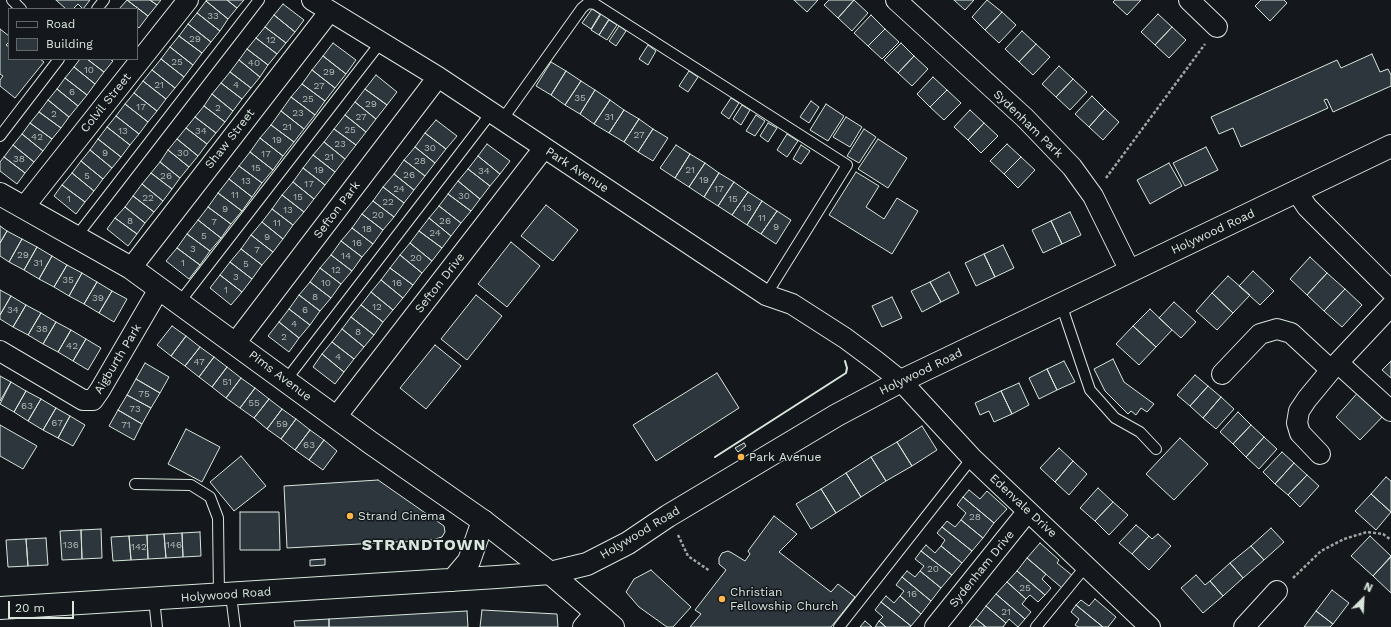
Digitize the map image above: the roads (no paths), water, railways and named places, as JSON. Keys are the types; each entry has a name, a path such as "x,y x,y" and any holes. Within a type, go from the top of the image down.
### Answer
{"main road":[{"name":"Holywood Road","path":"0,608 225,595 550,573 587,564 628,543 668,516 837,415 901,381 1391,146"},
{"name":"Pims Avenue","path":"0,194 131,268 236,342 336,417 483,521 550,573 589,619 613,627"},
{"path":"453,580 469,561 483,521"}],"street":[{"name":"Colvil Street","path":"24,207 188,0"},
{"name":"Park Avenue","path":"312,0 438,77 766,295 792,304 845,338 901,381"},
{"name":"Sydenham Park","path":"896,0 1025,118 1072,167 1093,196 1130,271"},
{"path":"1189,0 1218,27"},
{"name":"Shaw Street","path":"131,268 330,11"},
{"name":"Sefton Park","path":"236,342 438,77"},
{"name":"Sefton Drive","path":"336,417 544,148"},
{"path":"1297,192 1307,207 1391,291"},
{"name":"Aigburth Park","path":"0,351 83,400 92,400 100,390 159,289"},
{"path":"1320,454 1300,432 1297,423 1299,411 1307,399 1335,366 1391,306"},
{"path":"1222,374 1260,334 1277,329 1291,334 1335,366 1391,411"},
{"name":"Edenvale Drive","path":"901,381 972,458 1086,566 1140,624"},
{"name":"Sydenham Drive","path":"935,627 1028,511"},
{"path":"1244,627 1277,591"}],"lane":[{"path":"12,0 21,8"},
{"path":"98,8 104,0"},
{"path":"76,237 260,0"},
{"path":"286,380 582,8 588,4 595,4 847,165 766,295"},
{"path":"179,302 381,42"},
{"path":"0,136 58,60"},
{"path":"1061,304 1090,390 1116,418 1140,432 1156,449"},
{"path":"839,627 972,458"},
{"path":"135,484 191,485 210,497 218,518 225,595 235,627"},
{"path":"1036,627 1086,566"},
{"path":"154,599 157,627"}],"place":[{"name":"Park Avenue","path":"741,457"},
{"name":"Strand Cinema","path":"350,516"},
{"name":"Christian Fellowship Church","path":"722,599"}],"district":[{"name":"STRANDTOWN","path":"424,545"}]}
